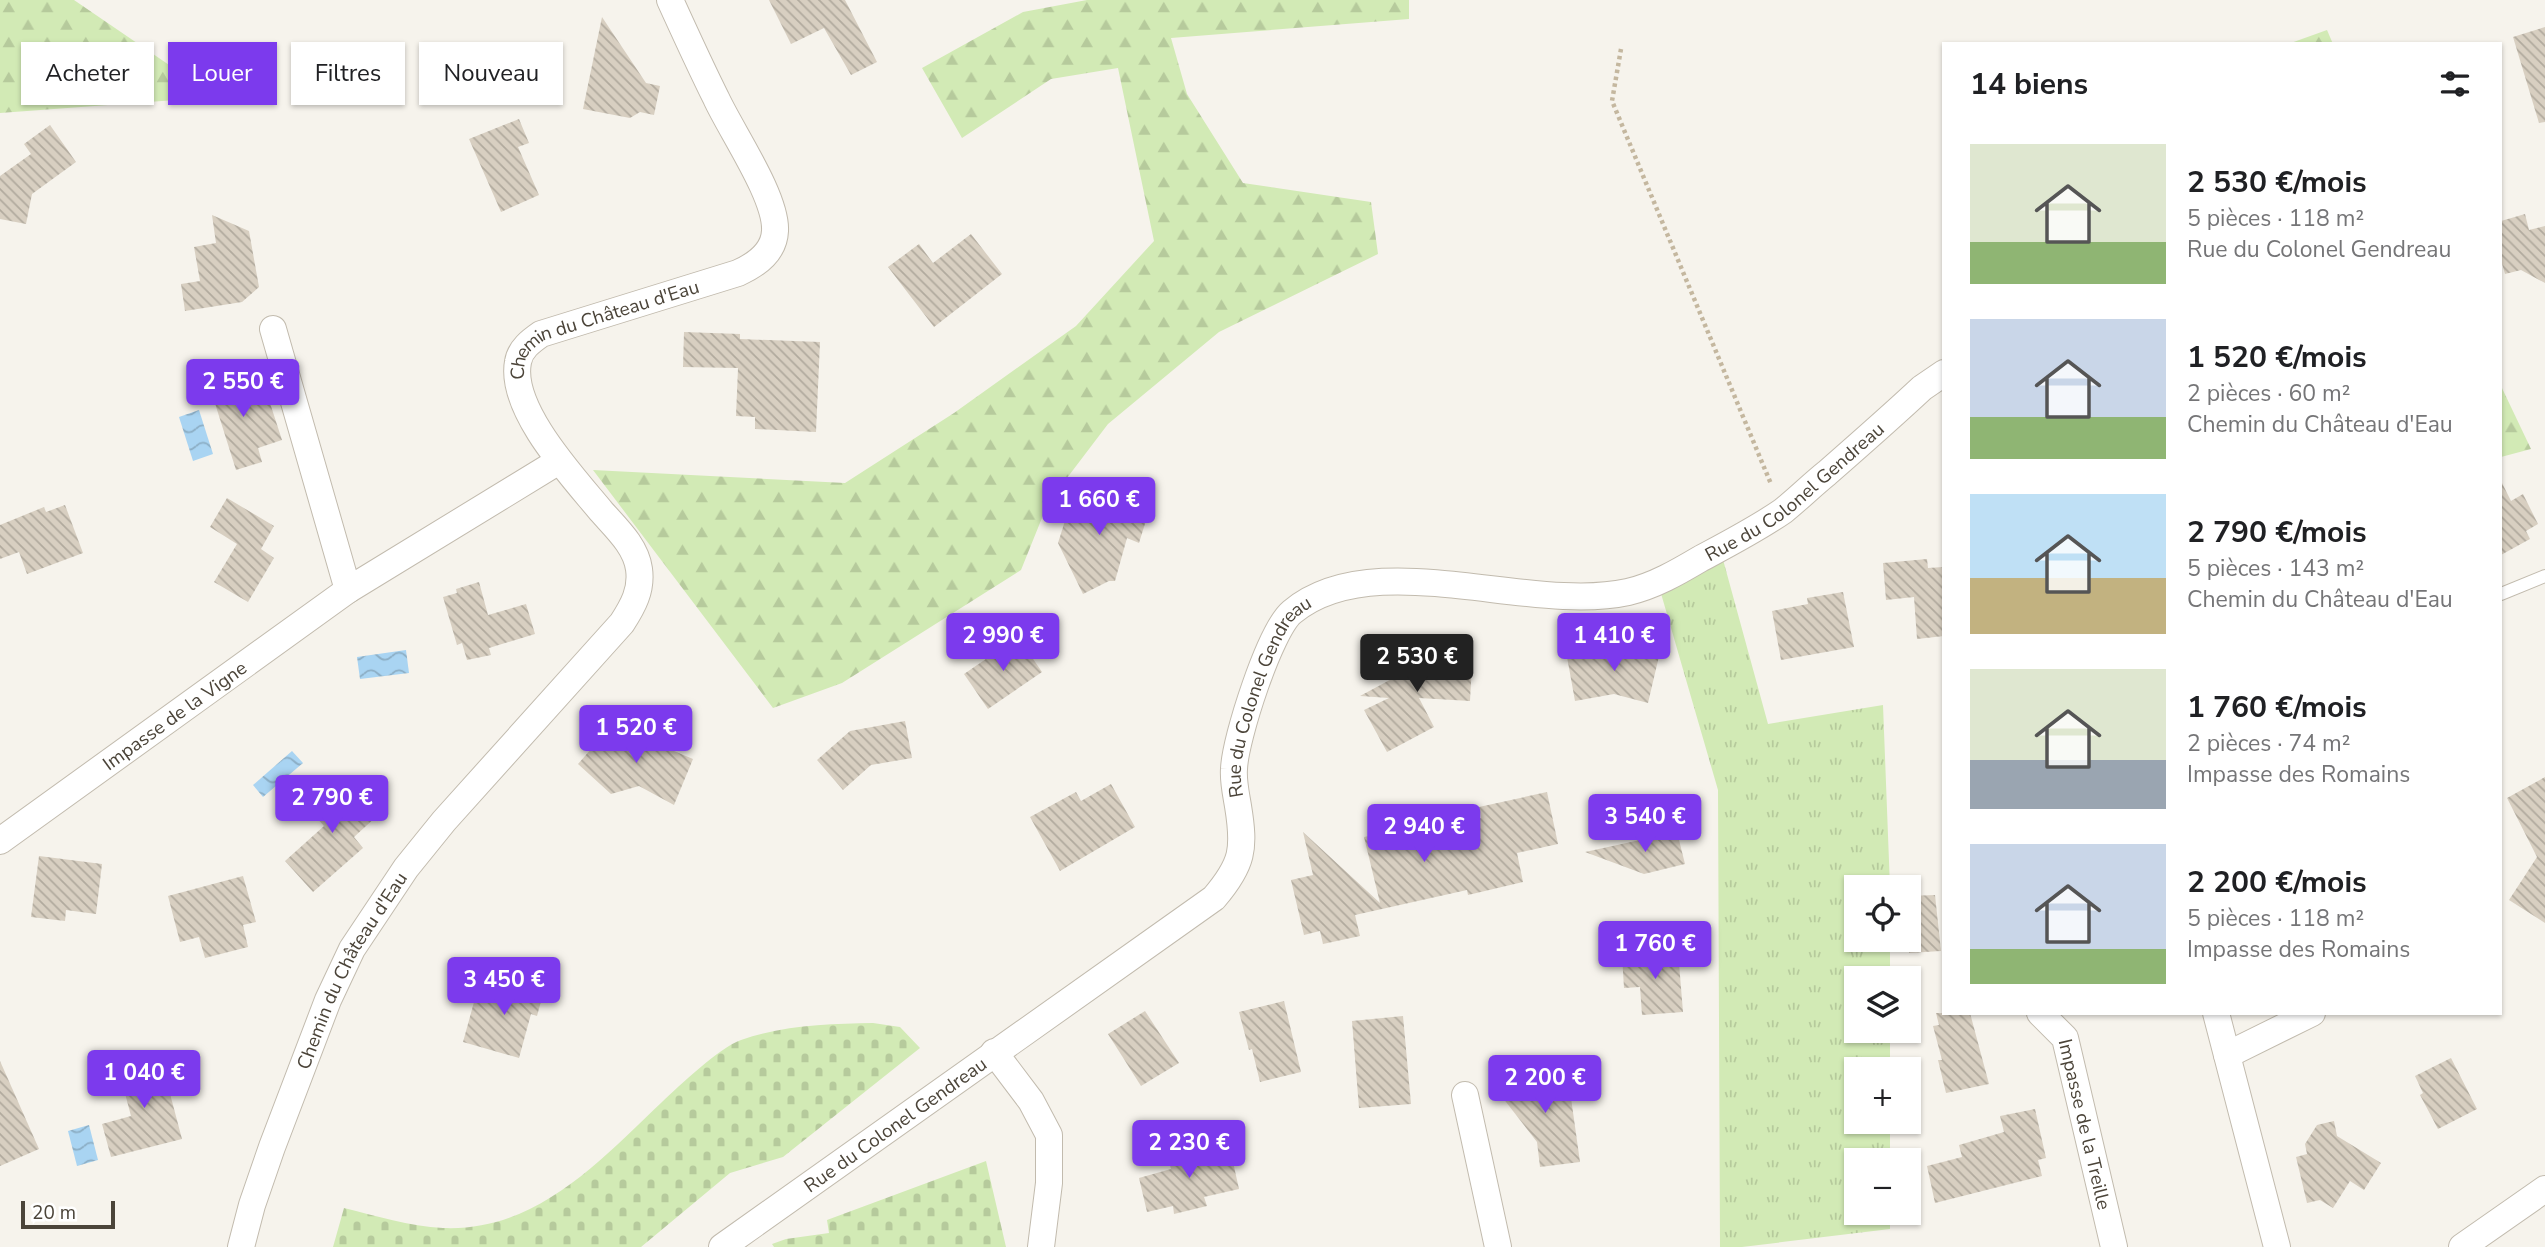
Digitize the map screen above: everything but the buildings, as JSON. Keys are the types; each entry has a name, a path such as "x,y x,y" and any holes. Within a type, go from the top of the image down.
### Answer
{"street":[{"name":"Chemin du Château d'Eau","path":"241,1247 272,1147 328,1000 352,949 399,878 444,821 622,623 634,605 639,586 639,566 629,544 559,461 526,408 517,383 518,360 528,343 541,334 738,273 755,265 769,251 776,232 768,197 716,100 670,0"},
{"path":"273,329 348,590"},
{"name":"Rue du Colonel Gendreau","path":"722,1247 1214,898 1239,863 1242,843 1234,769 1256,684 1272,640 1289,613 1313,597 1357,585 1409,580 1564,598 1601,597 1663,580 1783,510 1922,388 1942,374"},
{"name":"Impasse de la Vigne","path":"0,841 348,590 559,461"},
{"name":"Impasse de la Treille","path":"2042,1015 2065,1038 2114,1247"},
{"path":"2217,1015 2277,1247"},
{"path":"2227,1055 2308,1015"},
{"path":"994,1052 1031,1101 1049,1135 1049,1183 1041,1247"},
{"path":"1465,1095 1498,1247"},
{"path":"2462,1247 2545,1189"}],"lane":[{"path":"2502,594 2545,576"}],"path":[{"path":"1621,49 1612,101 1783,510"}],"green space":[{"path":"0,0 74,0 135,42 21,42 21,105 108,105 0,113"},
{"path":"1087,0 1409,0 1409,19 1171,38 1187,94 1243,183 1371,202 1378,254 1219,332 1108,424 1048,503 1021,570 842,683 773,708 593,470 845,483 954,413 1076,326 1154,241 1118,68 1051,79 962,138 922,68 1023,12"},
{"path":"2327,30 2332,42 2294,42"},
{"path":"154,55 168,64 168,101 154,102"},
{"path":"2502,388 2531,449 2502,457"},
{"path":"1719,545 1768,724 1883,705 1890,875 1844,875 1844,952 1890,952 1890,966 1844,966 1844,1043 1890,1043 1890,1057 1844,1057 1844,1134 1890,1134 1890,1148 1844,1148 1844,1225 1890,1225 1890,1229 1742,1247 1720,1247 1718,790 1660,590"},
{"path":"873,1023 900,1027 920,1048 783,1157 730,1173 641,1247 333,1247 344,1208 405,1223 443,1228 477,1226 508,1218 564,1189 590,1169 689,1077 732,1044 790,1028"},
{"path":"986,1161 1006,1247 774,1247 772,1244 786,1239 829,1233 827,1220"}],"water":[{"path":"199,410 213,454 193,461 179,417"},
{"path":"406,650 409,673 360,679 357,657"},
{"path":"292,751 303,763 263,797 253,785"},
{"path":"89,1125 98,1160 77,1166 68,1131"}]}
